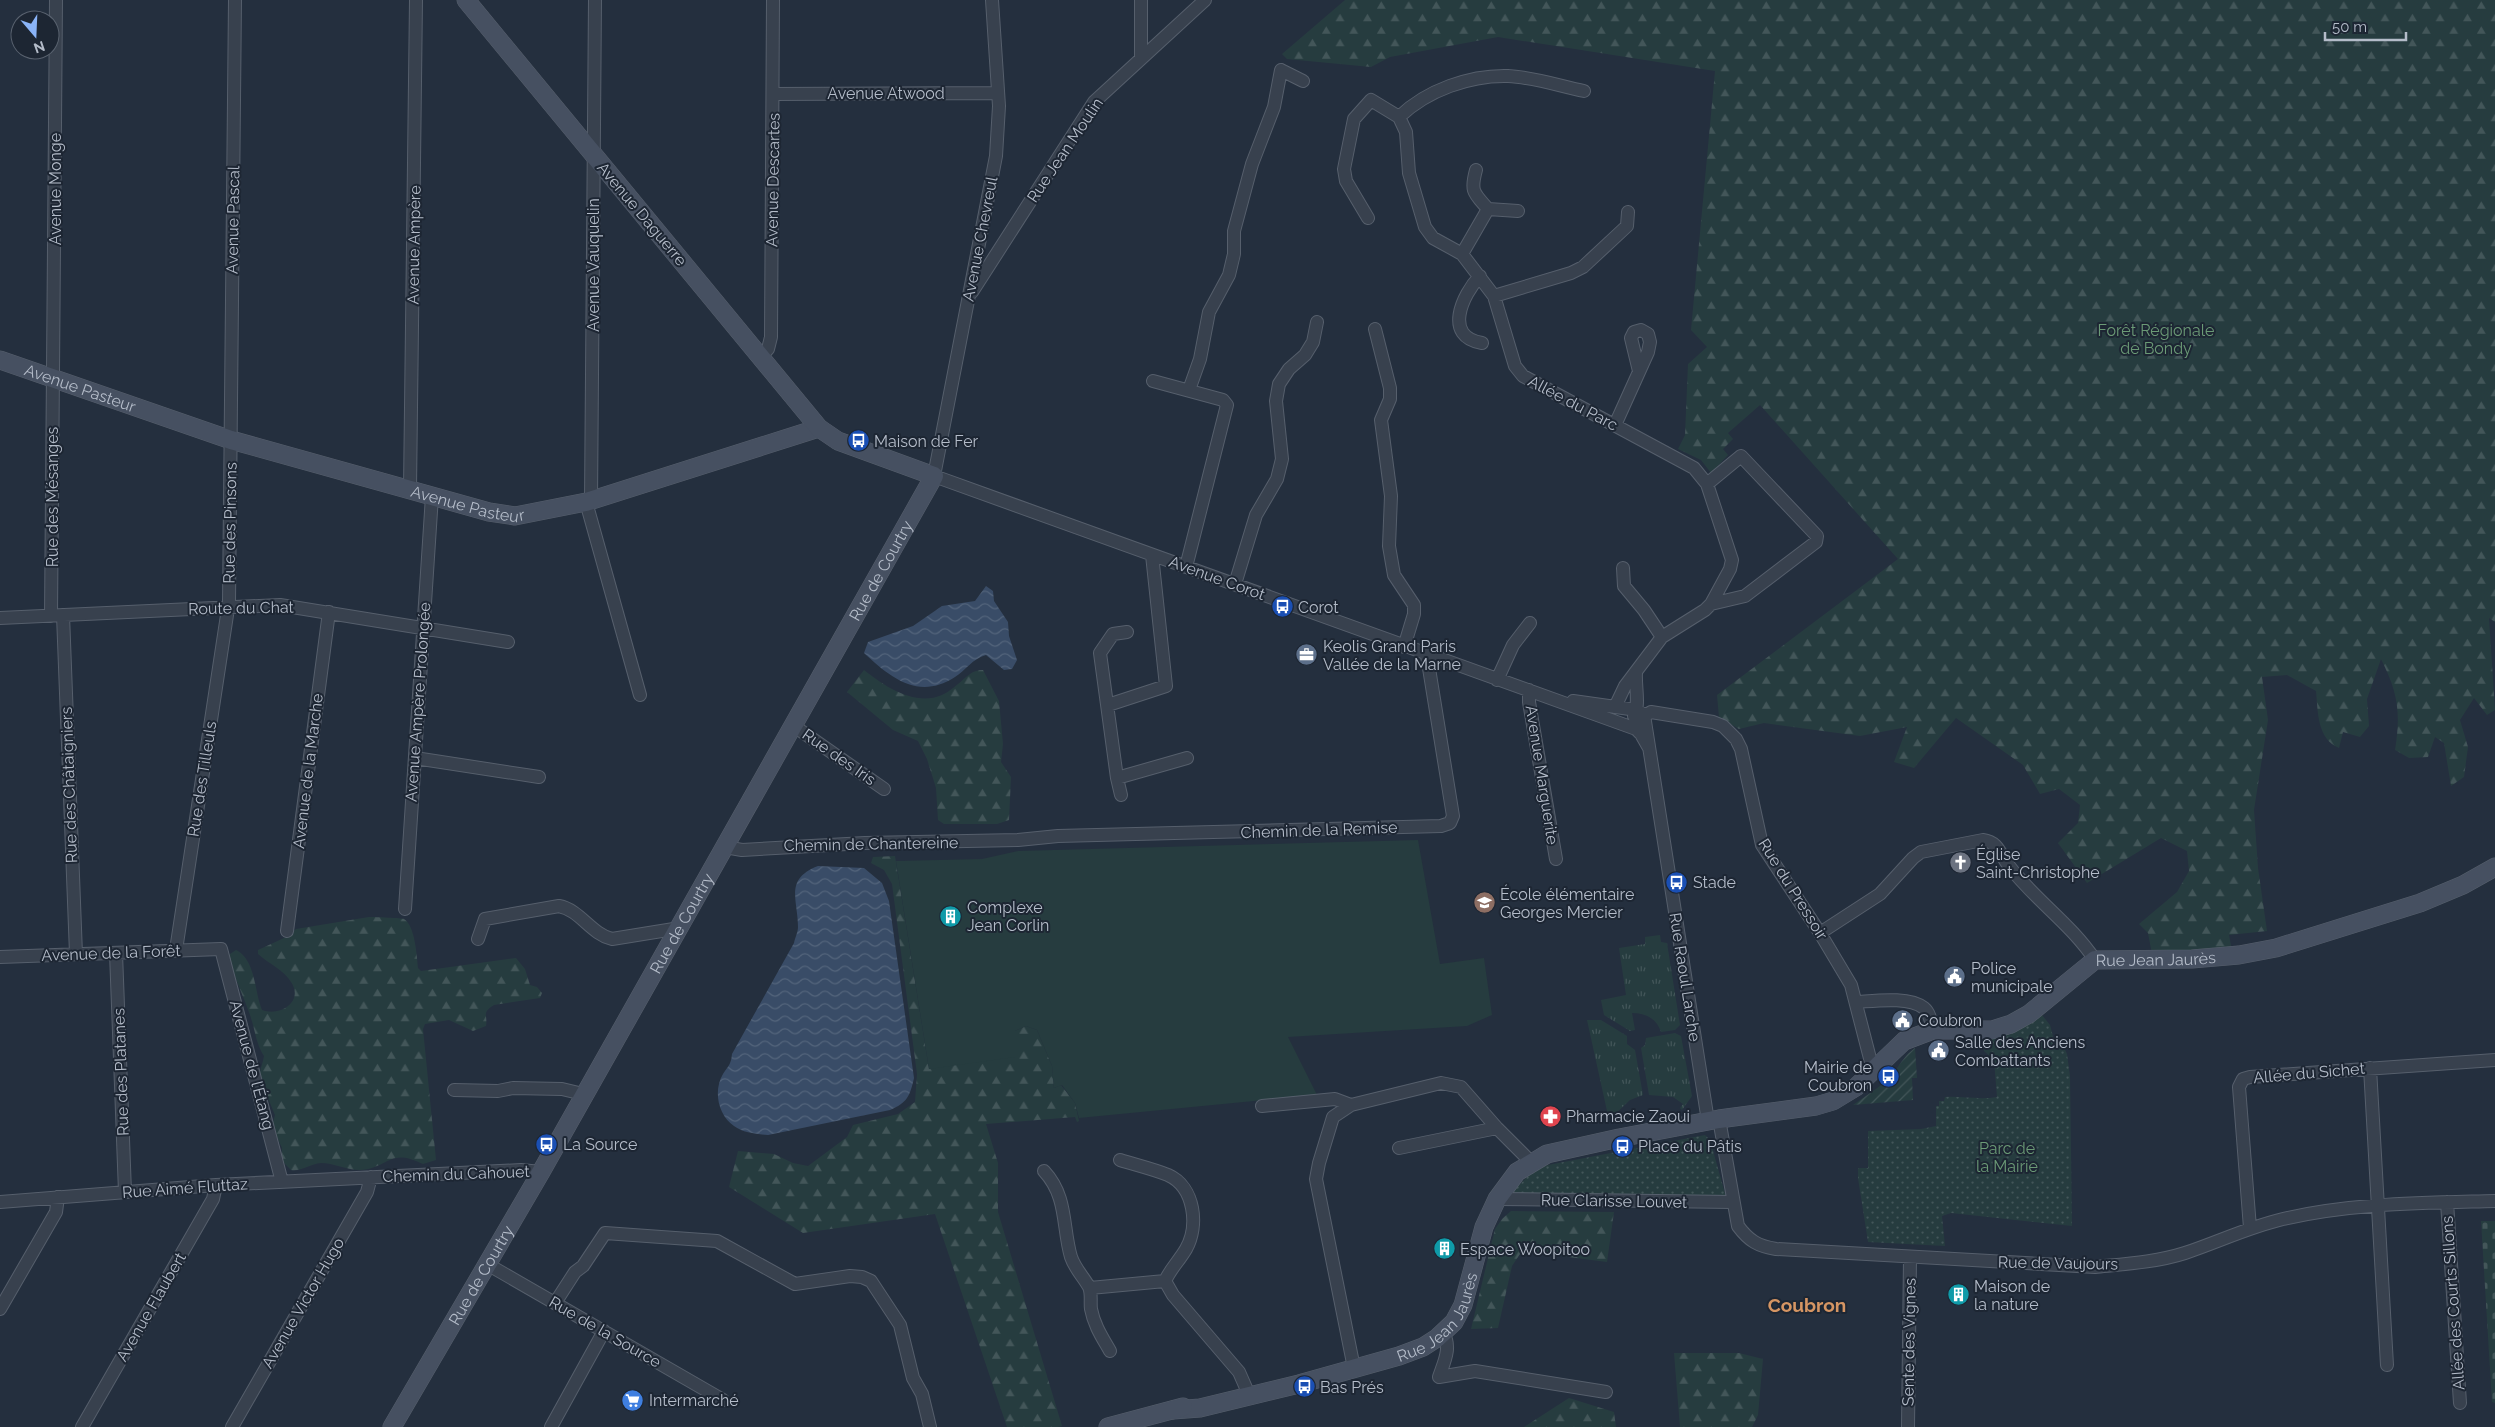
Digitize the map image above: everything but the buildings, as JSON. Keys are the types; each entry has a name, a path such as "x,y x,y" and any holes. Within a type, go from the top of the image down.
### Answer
{"street":[{"name":"Avenue Monge","path":"53,379 56,0"},
{"name":"Avenue Pascal","path":"231,440 235,0"},
{"name":"Avenue Ampère","path":"410,489 416,0"},
{"name":"Avenue Daguerre","path":"466,0 819,428"},
{"name":"Avenue Vauquelin","path":"595,0 589,501 640,695"},
{"name":"Avenue Descartes","path":"761,356 768,349 771,338 772,0"},
{"name":"Avenue Chevreul","path":"934,476 996,156 999,131 992,0"},
{"path":"1141,0 1141,58"},
{"name":"Rue Jean Moulin","path":"968,298 1094,102 1205,0"},
{"path":"1189,390 1200,359 1209,312 1229,275 1234,254 1234,231 1252,164 1274,107 1281,70 1303,81"},
{"path":"1368,218 1346,181 1344,169 1354,119 1371,100 1399,117 1413,104 1429,94 1473,80 1509,76 1584,90"},
{"name":"Avenue Atwood","path":"773,94 998,93"},
{"name":"Allée du Parc","path":"1399,117 1406,132 1409,173 1425,227 1433,238 1462,254 1494,296 1515,366 1523,376 1694,468 1707,484 1732,560 1730,569 1705,610 1662,637 1625,686 1615,707"},
{"path":"1476,170 1472,186 1474,193 1488,209 1518,211"},
{"path":"1462,254 1488,209"},
{"path":"1494,296 1571,273 1582,267 1627,226 1628,212"},
{"path":"977,256 984,263 992,262"},
{"path":"1480,276 1468,288 1458,323 1462,335 1468,341 1482,343"},
{"path":"1235,584 1256,515 1277,479 1282,459 1276,401 1279,384 1289,369 1305,355 1313,342 1317,322"},
{"path":"1375,329 1390,388 1390,399 1381,420 1392,496 1389,546 1394,575 1414,605 1414,614 1404,647"},
{"name":"Avenue Pasteur","path":"0,360 231,440 502,515 515,516 589,501 819,428"},
{"path":"1615,425 1638,370"},
{"name":"Rue des Mésanges","path":"53,379 57,616"},
{"path":"1153,380 1223,400 1227,406 1186,566"},
{"path":"819,428 838,441 934,476"},
{"name":"Rue des Pinsons","path":"229,607 231,440"},
{"path":"1707,484 1741,456 1817,536 1816,542 1745,596 1710,604"},
{"name":"Avenue Corot","path":"934,476 1186,566 1427,656 1529,690 1636,729"},
{"name":"Rue de Courtry","path":"392,1427 541,1172 583,1094 680,928 934,476"},
{"name":"Avenue Ampère Prolongée","path":"405,909 432,496"},
{"path":"1108,705 1166,686 1152,555"},
{"path":"1623,568 1624,586 1644,610 1662,637"},
{"name":"Route du Chat","path":"0,618 280,605 508,642"},
{"name":"Rue des Tilleuls","path":"176,950 229,607"},
{"name":"Avenue de la Marche","path":"288,931 329,612"},
{"name":"Rue des Châtaigniers","path":"57,616 76,954"},
{"path":"1497,680 1513,645 1530,624"},
{"path":"1121,795 1116,778 1100,653 1112,634 1127,632"},
{"name":"Chemin de la Remise","path":"1018,840 1058,836 1441,826 1450,823 1453,816 1427,656"},
{"path":"1636,673 1635,687 1641,712 1636,729 1642,734 1649,748"},
{"name":"Avenue Corot","path":"1529,690 1577,702 1641,712"},
{"name":"Avenue Marguerite","path":"1529,690 1529,702 1556,859"},
{"path":"1596,715 1607,713 1633,719 1641,712"},
{"name":"Rue Raoul Larche","path":"1641,712 1649,748 1713,1120 1732,1202"},
{"name":"Rue du Pressoir","path":"1641,712 1713,722 1723,726 1736,739 1741,749 1762,845 1820,933 1851,985 1873,1070"},
{"name":"Rue des Iris","path":"794,726 884,789"},
{"path":"415,758 538,777"},
{"path":"1116,778 1187,758"},
{"name":"Chemin de Chantereine","path":"725,847 742,850 855,844 1018,840"},
{"path":"1820,933 1880,894 1913,858 1921,852 1983,840 1992,841 2008,866 2082,940 2095,960"},
{"name":"Rue Jean Jaurès","path":"1108,1427 1354,1368 1417,1349 1443,1333 1454,1322 1463,1305 1484,1227 1497,1199 1506,1185 1531,1162 1547,1154 1568,1148 1713,1120 1816,1106 1832,1101 1856,1088 1904,1041 1933,1030 1992,1030 2012,1024 2029,1014 2095,960 2192,960 2239,955 2276,948 2420,903 2463,885 2495,867"},
{"path":"478,939 486,919 559,906 568,908 602,936 612,939 680,928"},
{"name":"Avenue de la Forêt","path":"0,957 221,949"},
{"name":"Avenue de l’Étang","path":"221,949 282,1182"},
{"name":"Rue des Platanes","path":"116,953 125,1192"},
{"path":"1856,1002 1886,1000 1917,1004 1928,1013 1933,1030"},
{"name":"Allée du Sichet","path":"2250,1228 2239,1087 2243,1079 2495,1060"},
{"path":"2370,1068 2387,1365"},
{"path":"1354,1368 1316,1179 1334,1117 1351,1105 1441,1083 1461,1087 1497,1128 1531,1162"},
{"path":"454,1090 498,1092 523,1088 562,1090 583,1094"},
{"path":"1262,1106 1336,1099 1351,1105"},
{"path":"1399,1148 1497,1128"},
{"path":"1120,1160 1170,1176 1182,1186 1191,1201 1194,1217 1192,1235 1186,1250 1172,1266 1165,1281"},
{"name":"Chemin du Cahouet","path":"371,1177 522,1170 541,1172"},
{"path":"1044,1171 1055,1182 1061,1197 1071,1258 1079,1274 1090,1288 1091,1309 1096,1327 1110,1351"},
{"name":"Rue Aimé Fluttaz","path":"0,1202 216,1185 371,1177"},
{"name":"Avenue Victor Hugo","path":"232,1427 367,1192 371,1177"},
{"name":"Avenue Flaubert","path":"82,1427 213,1199 216,1185"},
{"path":"0,1309 56,1212 58,1197"},
{"name":"Rue Clarisse Louvet","path":"1497,1199 1732,1202"},
{"name":"Rue de Vaujours","path":"1732,1202 1738,1226 1748,1240 1760,1247 1910,1258 2095,1267 2125,1264 2184,1253 2250,1228 2283,1219 2379,1204 2495,1202"},
{"name":"Allée des Courts Sillons","path":"2447,1202 2460,1403"},
{"path":"555,1303 575,1272 583,1266 605,1232 717,1241 795,1284 850,1276 862,1277 870,1282 900,1325 913,1378 922,1394 930,1427"},
{"name":"Sente des Vignes","path":"1908,1427 1910,1258"},
{"name":"Rue de la Source","path":"487,1264 723,1400"},
{"path":"1090,1288 1165,1281"},
{"path":"1165,1281 1173,1295 1239,1372 1248,1392"},
{"path":"551,1427 604,1332"},
{"path":"1443,1333 1447,1340 1448,1349 1439,1377 1475,1371 1606,1392"}],"green space":[{"name":"Forêt Régionale de Bondy","path":"1345,0 2495,0 2495,622 2489,618 2495,710 2487,715 2474,698 2460,720 2468,747 2464,777 2451,786 2444,743 2435,737 2428,757 2409,758 2395,750 2398,725 2397,703 2391,682 2381,659 2367,699 2369,726 2360,737 2343,732 2339,748 2326,738 2323,732 2318,716 2316,691 2287,675 2262,677 2268,720 2254,810 2258,868 2267,931 2229,935 2232,951 2152,954 2148,933 2139,924 2177,892 2189,871 2187,851 2161,838 2087,883 2058,843 2078,823 2080,805 2059,789 2040,794 2023,765 1956,718 1914,768 1894,762 1907,727 1860,736 1764,723 1739,729 1719,717 1717,695 1898,559 1760,405 1728,433 1733,439 1723,449 1728,455 1711,473 1701,460 1678,449 1685,435 1688,364 1707,347 1691,330 1715,71 1498,37 1390,57 1371,67 1287,59 1282,54"},
{"path":"864,670 900,693 911,697 932,698 950,690 972,673 983,670 999,701 1003,744 1001,762 1011,777 1009,820 997,824 944,824 938,820 936,788 927,759 918,741 893,730 847,692"},
{"path":"1418,840 1440,964 1484,958 1492,1015 1467,1026 1288,1037 1317,1095 1079,1118 1075,1103 1062,1085 1054,1088 1052,1066 1037,1030 1026,1026 1015,1031 1015,1057 929,1069 896,861 982,859 1018,851"},
{"path":"895,856 929,1069 1026,1026 1037,1030 1052,1066 1054,1088 1061,1085 1075,1103 1079,1121 1077,1122 1075,1117 986,1124 998,1163 998,1212 1062,1426 1007,1427 935,1214 803,1233 729,1187 738,1151 774,1154 793,1163 808,1166 847,1137 853,1125 898,1114 915,1102 917,1074 892,884 884,870 871,863 873,857"},
{"path":"369,917 404,919 408,922 415,942 418,968 421,971 516,958 525,969 530,985 537,987 542,993 540,998 494,1005 486,1012 486,1026 473,1031 449,1020 425,1024 423,1029 436,1160 423,1164 403,1157 360,1170 321,1163 298,1170 291,1170 281,1160 282,1148 272,1126 275,1115 260,1076 264,1056 227,956 236,950 243,955 251,968 262,1010 276,1011 283,1009 293,1001 294,989 288,978 258,954 258,950 284,938 296,929"},
{"path":"1660,935 1661,942 1667,943 1680,1025 1675,1030 1661,1032 1654,1020 1642,1014 1632,1013 1635,1030 1630,1031 1604,1015 1601,1000 1626,995 1619,948 1645,944 1645,937"},
{"name":"Parc de la Mairie","path":"2042,1015 2050,1025 2055,1044 2062,1043 2067,1054 2070,1076 2072,1226 1951,1213 1942,1216 1945,1246 1868,1242 1858,1168 1868,1168 1868,1131 1921,1129 1936,1126 1936,1106 1939,1106 1939,1101 1944,1101 1945,1097 1997,1097 1994,1060 1984,1051 1984,1037"},
{"path":"1587,1020 1601,1020 1627,1036 1627,1044 1635,1050 1643,1095 1630,1100 1613,1116 1607,1111"},
{"path":"1675,1033 1681,1036 1692,1096 1682,1110 1680,1108 1683,1104 1673,1097 1649,1095 1641,1048 1645,1045 1646,1038"},
{"path":"1915,1048 1917,1078 1912,1078 1913,1100 1853,1105 1885,1082"},
{"path":"1705,1135 1710,1140 1726,1197 1511,1193 1534,1170 1548,1165"},
{"path":"1511,1211 1614,1212 1607,1262 1522,1251 1512,1266 1498,1328 1471,1329 1495,1229"},
{"path":"2481,1221 2495,1221 2495,1403 2492,1402"},
{"path":"1674,1353 1739,1353 1763,1359 1758,1415 1752,1427 1680,1427"},
{"path":"1569,1398 1614,1412 1616,1427 1524,1427"}],"water":[{"path":"986,586 993,591 994,601 1008,622 1009,636 1017,660 1012,669 1004,670 986,655 942,684 929,687 917,686 905,683 894,677 864,653 868,642 913,626 942,606 975,601"},
{"path":"818,866 864,868 882,883 889,901 914,1078 913,1084 904,1102 890,1110 768,1135 746,1132 724,1116 719,1102 718,1088 723,1074 730,1063 732,1054 794,943 798,931 795,899 797,884 807,871"}],"place":[{"name":"Maison de Fer","path":"858,441"},
{"name":"Corot","path":"1282,607"},
{"name":"Keolis Grand Paris Vallée de la Marne","path":"1307,655"},
{"name":"Église Saint-Christophe","path":"1960,863"},
{"name":"Stade","path":"1677,882"},
{"name":"École élémentaire Georges Mercier","path":"1484,903"},
{"name":"Complexe Jean Corlin","path":"951,916"},
{"name":"Police municipale","path":"1955,977"},
{"name":"Coubron","path":"1902,1020"},
{"name":"Salle des Anciens Combattants","path":"1939,1051"},
{"name":"Mairie de Coubron","path":"1888,1076"},
{"name":"Pharmacie Zaoui","path":"1550,1116"},
{"name":"La Source","path":"547,1144"},
{"name":"Place du Pâtis","path":"1622,1146"},
{"name":"Espace Woopitoo","path":"1444,1249"},
{"name":"Maison de la nature","path":"1958,1295"},
{"name":"Bas Prés","path":"1304,1387"},
{"name":"Intermarché","path":"633,1400"}],"district":[{"name":"Coubron","path":"1807,1305"}]}
